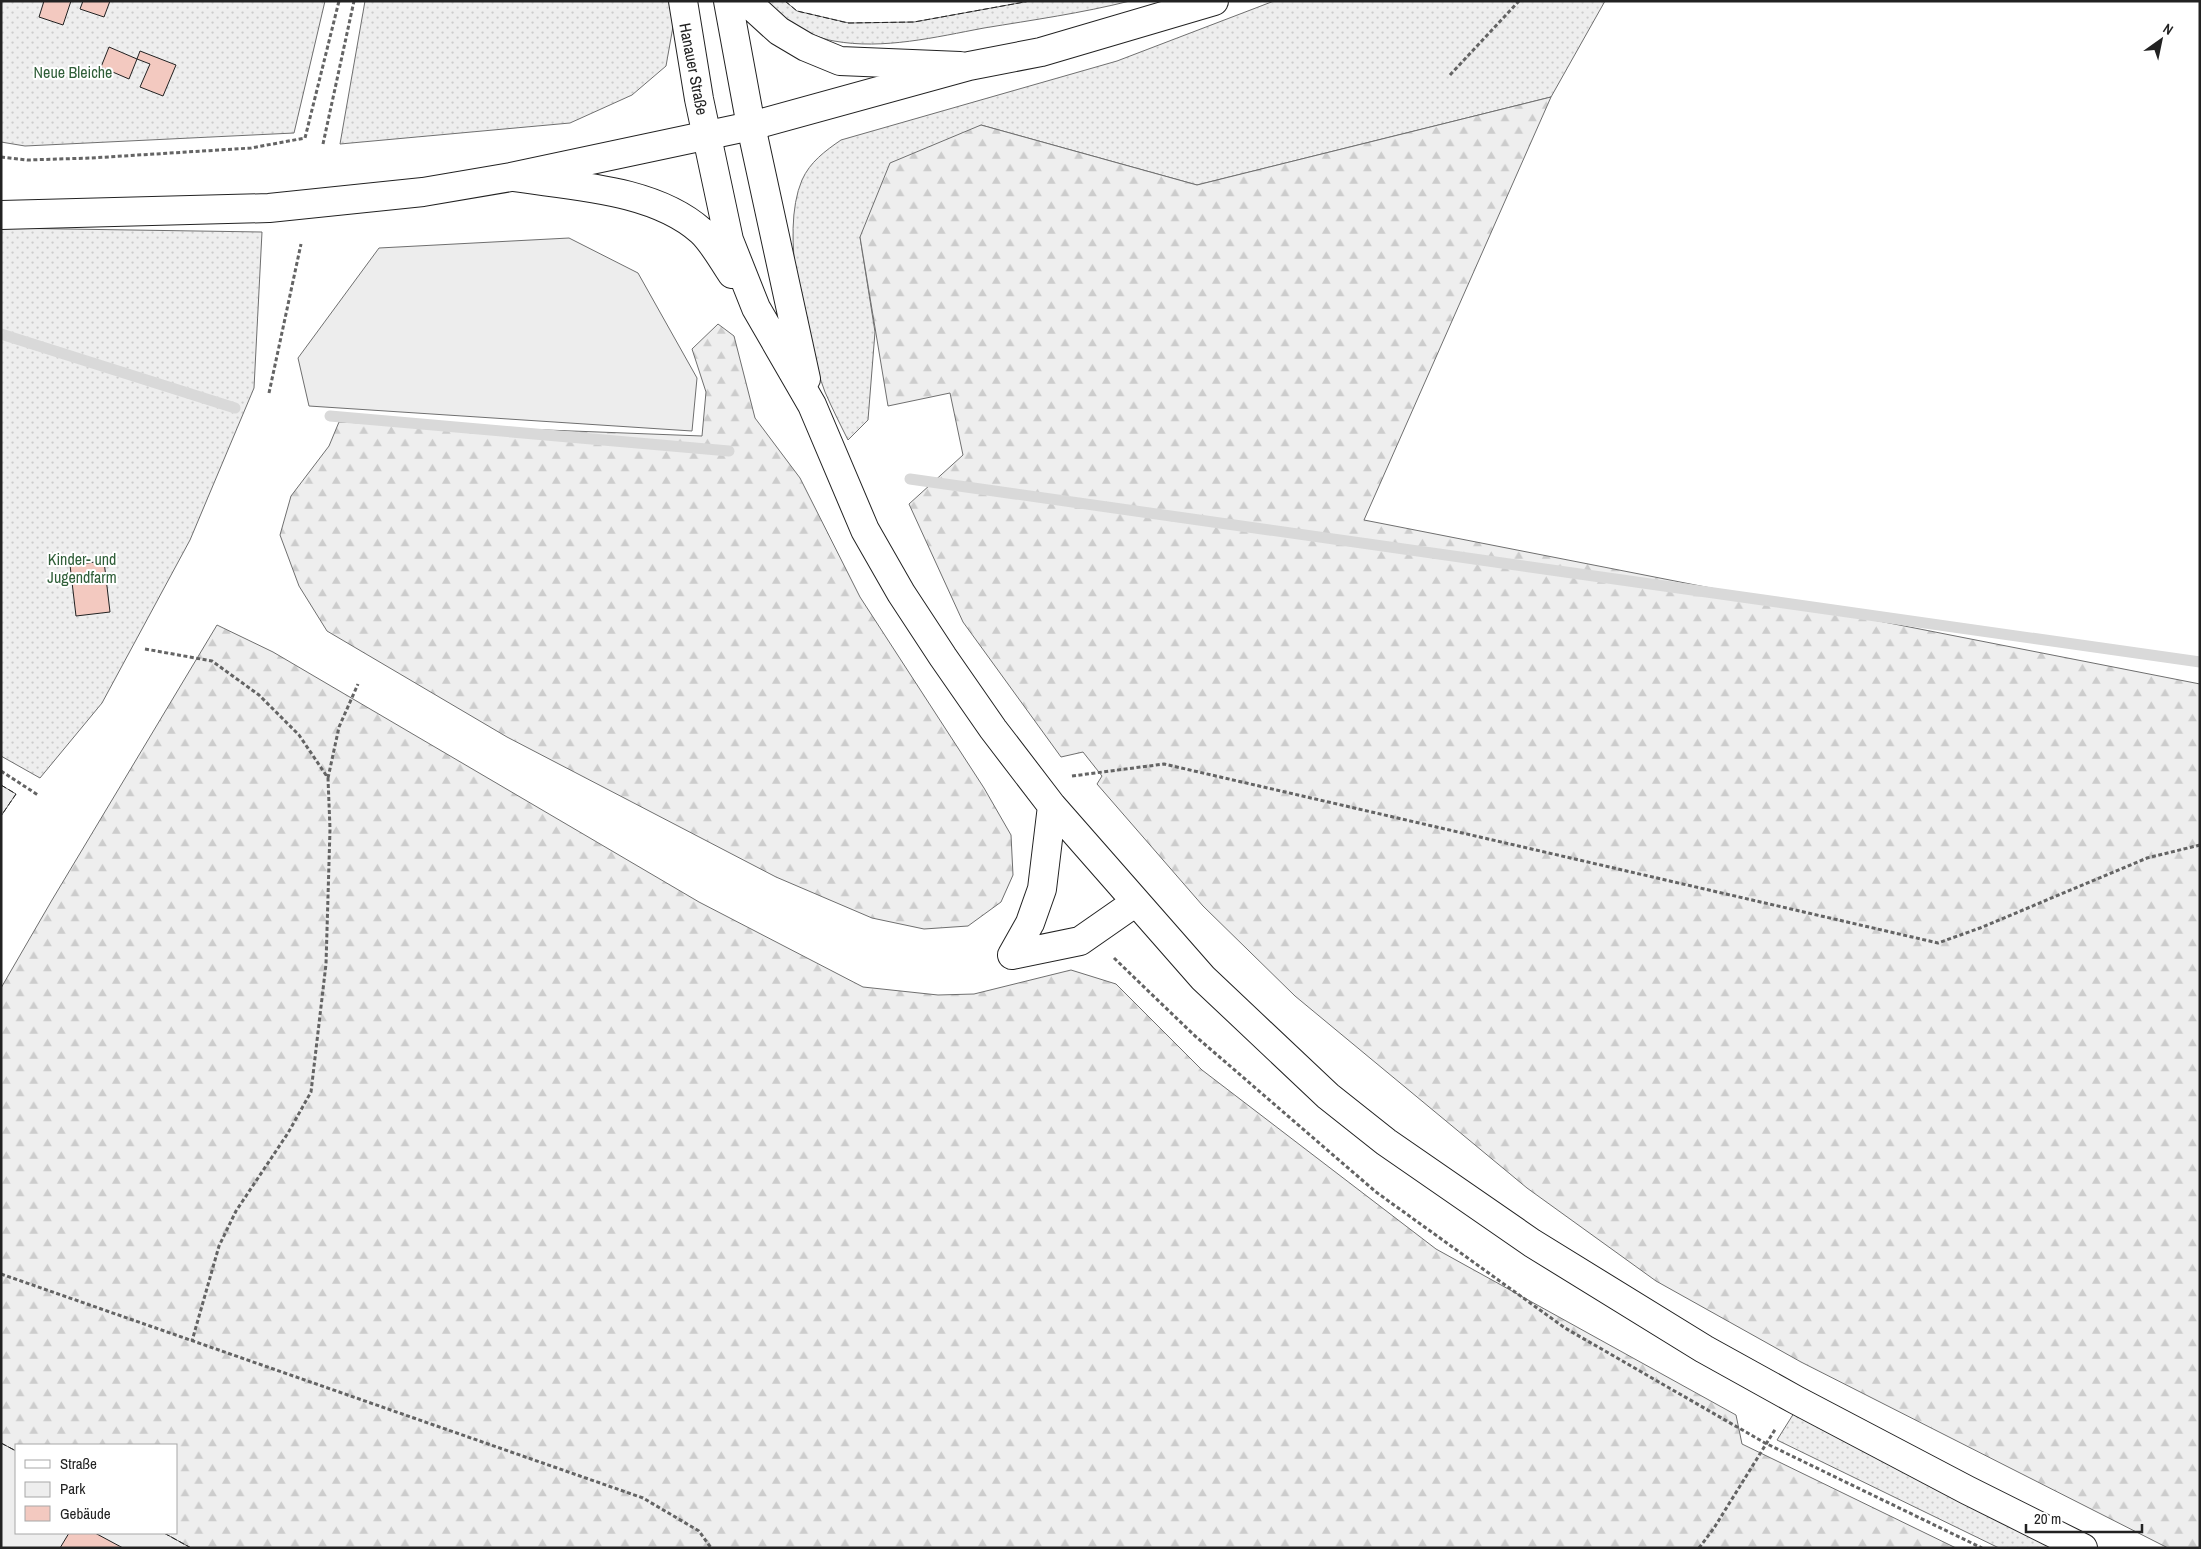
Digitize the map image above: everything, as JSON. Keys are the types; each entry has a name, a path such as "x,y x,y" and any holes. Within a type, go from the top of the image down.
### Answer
{"street":[{"name":"Hanauer Straße","path":"683,1 707,136 729,240 756,308"},
{"path":"728,1 752,126 812,405"},
{"path":"746,1 779,31 806,47 840,61 969,66"},
{"path":"1,215 269,208 423,192 511,177 752,126 969,66 1041,52 1214,1"},
{"path":"511,177 620,192 649,202 678,216 701,232 756,308 812,405 865,530 901,593 976,705 1052,806 1203,978 1328,1096 1386,1142 1465,1198 1610,1293 1804,1405 2083,1548"},
{"path":"1052,806 1042,888 1030,923 1012,954 1080,940 1136,902"}],"path":[{"path":"1,157 27,160 91,158 251,148 305,138 339,1"},
{"path":"323,144 354,1"},
{"path":"1450,75 1519,1"},
{"path":"270,393 301,244"},
{"path":"145,649 212,661 258,695 299,735 328,778"},
{"path":"192,1341 219,1246 236,1211 288,1133 311,1092 326,964 330,829 328,778 339,727 358,684"},
{"path":"1034,781 1164,764 1938,943 1980,928 2147,858 2200,845"},
{"path":"1,771 38,795"},
{"path":"1,1274 643,1498 699,1532 711,1548"},
{"path":"1699,1548 1714,1528 1765,1443"}],"green space":[{"name":"Neue Bleiche","path":"1,1 325,1 294,133 25,146 1,142"},
{"path":"365,1 672,1 674,21 666,66 632,95 570,123 340,144"},
{"path":"761,1 785,1 797,11 849,23 914,22 1030,1 1130,1 1076,13 928,38 871,44 824,39 796,26"},
{"path":"1274,1 1605,1 1551,97 1197,185 981,125 860,237 875,332 868,420 848,440 825,392 817,370 797,286 793,228 796,202 802,180 814,162 841,140 1117,61"},
{"path":"1551,97 1364,520 2200,684 2200,1548 2168,1548 1801,1362 1656,1281 1527,1188 1295,996 1203,906 1097,784 1102,776 1083,752 1061,757 963,622 909,504 963,455 950,393 888,406 860,237 890,163 981,125 1197,185"},
{"name":"Kinder- und Jugendfarm","path":"1,228 262,232 254,388 190,540 102,703 40,778 1,756"},
{"path":"718,324 734,336 755,418 800,478 860,597 984,788 1011,835 1013,875 1001,902 968,926 924,929 872,918 776,877 507,737 327,631 299,586 280,535 291,496 329,446 339,422 702,436 706,392 692,349"},
{"path":"217,625 273,652 699,902 863,987 938,995 974,994 1071,970 1116,984 1202,1070 1436,1249 1736,1415 1742,1444 1956,1548 191,1548 166,1534 178,1534 178,1444 15,1444 15,1450 1,1443 1,988"},
{"path":"1,785 16,794 1,816"},
{"path":"1794,1413 2056,1548 1999,1548 1777,1440"},
{"path":"1,1443 15,1450 15,1534 166,1534 191,1548 1,1548"}],"shaded area":[{"path":"569,238 638,273 697,378 692,431 309,406 298,358 379,248"}],"building":[{"path":"44,1 71,1 63,25 39,17"},
{"path":"83,1 110,1 104,17 80,9"},
{"path":"109,47 137,59 129,79 101,67"},
{"path":"140,51 176,65 163,96 140,87 150,64 137,59"},
{"path":"104,561 110,612 76,616 70,565"},
{"path":"68,1534 97,1534 123,1548 60,1548"}],"waterway":[{"path":"1,334 235,408"},
{"path":"330,416 729,451"},
{"path":"910,479 2200,662"}],"fence":[{"path":"785,1 797,11 848,23 914,22 1030,1"},
{"path":"1,785 16,794 1,816"},
{"path":"1,1443 15,1450"},
{"path":"166,1534 191,1548"}]}
